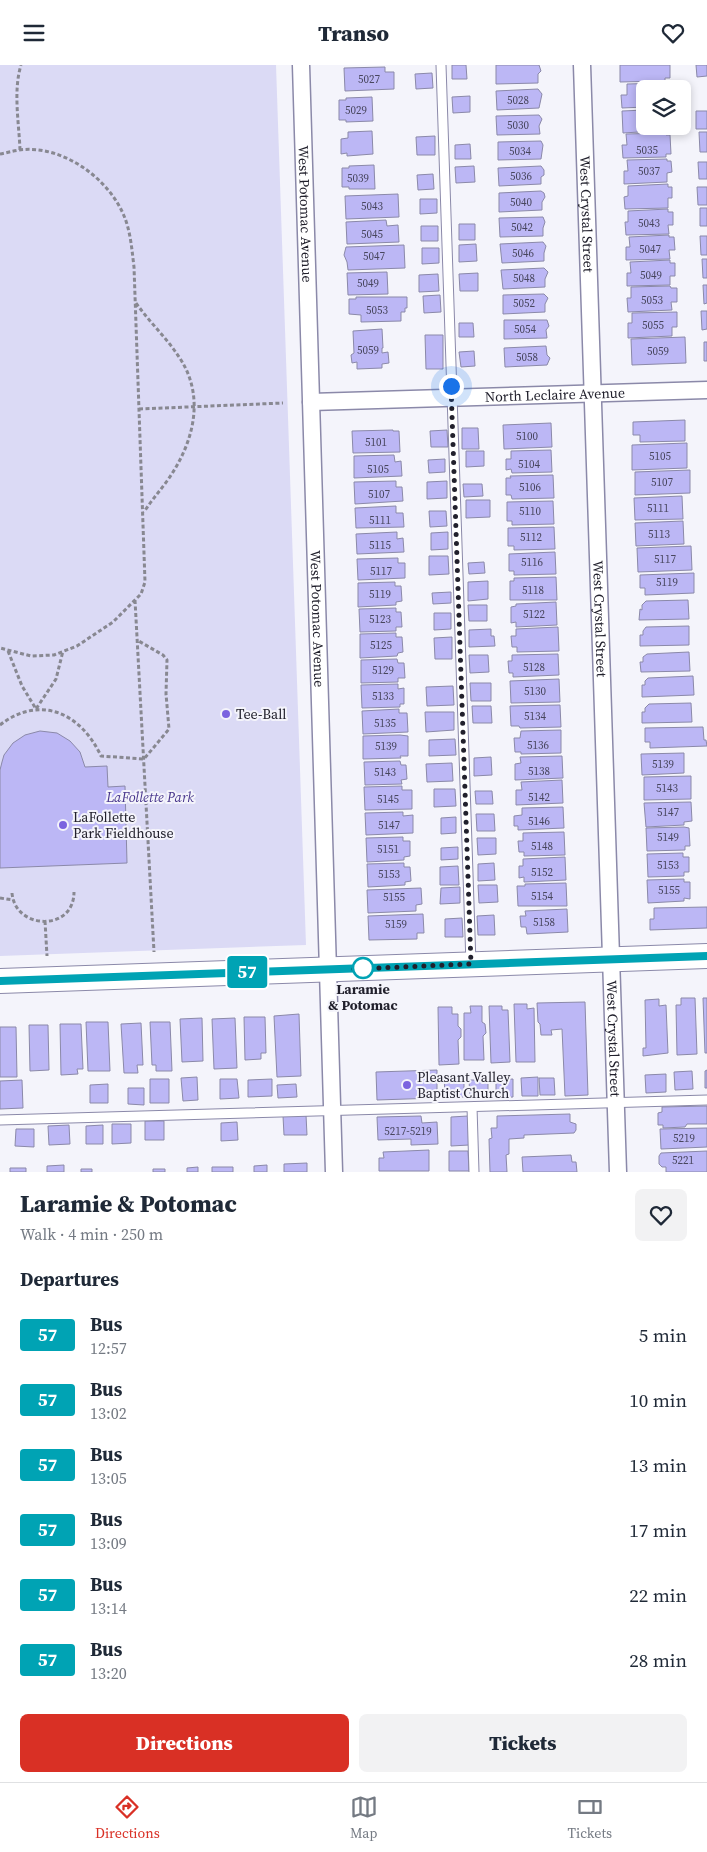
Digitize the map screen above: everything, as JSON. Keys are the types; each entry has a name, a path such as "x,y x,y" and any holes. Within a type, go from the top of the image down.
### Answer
{"street":[{"name":"West Potomac Avenue","path":"301,65 334,1172"},
{"name":"West Crystal Street","path":"582,65 618,1172"},
{"name":"North Leclaire Avenue","path":"312,402 707,390"},
{"path":"0,981 707,956"}],"lane":[{"path":"441,65 471,964"},
{"path":"0,1120 707,1100"},
{"path":"472,1107 474,1172"}],"path":[{"path":"20,150 18,75 21,65"},
{"path":"0,155 20,150 44,151 76,164 92,173 104,184 115,199 126,220 134,267 136,302 145,582 141,594 113,621 77,647 54,655 31,656 0,648"},
{"path":"136,302 181,360 189,374 194,407 193,427 181,458 144,513"},
{"path":"139,409 283,403"},
{"path":"135,599 154,952"},
{"path":"137,640 167,659 166,693 169,729 144,759"},
{"path":"8,651 22,686 36,709"},
{"path":"36,709 56,679 63,651"},
{"path":"0,725 11,717 36,709 58,713 78,724 101,756 144,759"},
{"path":"12,893 16,907 29,919 45,921 56,920 67,913 74,899 74,892"},
{"path":"0,898 13,900"},
{"path":"45,921 47,956"}],"green space":[{"name":"LaFollette Park","path":"0,65 276,65 306,945 0,956"}],"building":[{"path":"452,65 466,65 467,79 452,79"},
{"path":"496,65 539,65 541,71 538,74 538,83 496,84"},
{"path":"620,65 670,65 670,78 665,78 665,80 620,82"},
{"path":"696,65 707,65 707,76 697,77"},
{"path":"385,67 385,72 394,72 394,89 345,91 344,68"},
{"path":"432,73 433,88 416,89 415,74"},
{"path":"627,84 636,84 636,107 622,108 621,95 627,95"},
{"path":"538,89 542,94 539,108 497,110 496,91"},
{"path":"470,96 470,112 453,113 452,97"},
{"path":"372,97 373,121 346,122 346,120 339,120 339,100"},
{"path":"636,110 636,132 623,133 622,111"},
{"path":"696,111 707,111 707,129 696,129"},
{"path":"539,115 542,119 539,126 540,134 497,135 496,116"},
{"path":"372,131 373,154 347,156 347,153 341,154 341,139 348,138 348,132"},
{"path":"699,132 707,132 707,152 700,152"},
{"path":"626,134 670,135 671,154 666,154 666,157 623,158 622,145 627,145"},
{"path":"435,136 435,155 417,155 416,137"},
{"path":"541,141 543,145 541,159 498,160 498,142"},
{"path":"470,144 471,159 455,159 455,145"},
{"path":"667,159 667,161 671,161 672,172 667,173 667,182 624,184 624,171 628,171 627,160"},
{"path":"698,162 707,162 707,179 699,179"},
{"path":"374,165 375,189 349,189 349,187 342,187 342,168"},
{"path":"474,166 475,182 456,183 455,167"},
{"path":"541,166 544,170 544,175 541,177 541,184 499,186 498,168"},
{"path":"433,174 434,189 418,190 417,175"},
{"path":"668,184 668,187 672,187 672,198 668,198 668,208 625,209 624,197 628,196 628,186"},
{"path":"697,187 707,187 707,205 698,205"},
{"path":"541,191 545,197 542,202 542,210 499,212 499,193"},
{"path":"398,194 399,217 346,219 345,196"},
{"path":"420,199 437,199 437,213 420,214"},
{"path":"700,208 707,208 707,226 700,226"},
{"path":"668,209 668,212 673,212 673,225 668,225 669,234 626,235 625,222 628,222 628,211"},
{"path":"543,217 545,222 543,236 500,237 499,218"},
{"path":"386,220 387,226 398,225 399,242 347,244 346,222"},
{"path":"459,224 475,224 475,240 459,240"},
{"path":"421,226 438,226 438,241 421,241"},
{"path":"669,235 669,237 674,237 675,250 669,250 670,259 626,260 626,247 630,247 629,237"},
{"path":"700,236 707,236 707,255 701,255"},
{"path":"543,242 546,246 544,261 502,263 500,244"},
{"path":"476,244 477,261 459,262 459,245"},
{"path":"404,245 405,268 348,270 344,255 346,247"},
{"path":"422,248 439,248 439,263 422,264"},
{"path":"702,259 707,259 707,278 703,278"},
{"path":"670,260 670,263 675,263 675,276 670,276 670,285 627,286 627,273 631,273 630,262"},
{"path":"544,268 548,272 545,279 545,287 503,289 501,270"},
{"path":"387,272 388,294 348,295 347,273"},
{"path":"478,273 478,291 460,291 459,274"},
{"path":"438,274 439,291 419,292 419,275"},
{"path":"703,285 707,285 707,303 704,304"},
{"path":"670,286 671,288 677,288 677,302 671,302 672,310 628,312 627,298 631,298 631,287"},
{"path":"544,294 548,298 545,304 545,312 503,314 503,295"},
{"path":"440,295 441,312 424,313 423,296"},
{"path":"356,297 407,297 407,308 405,308 405,312 401,312 401,321 361,322 361,315 349,314 349,299 356,299"},
{"path":"701,311 707,311 707,329 702,330"},
{"path":"677,312 677,327 672,327 672,336 628,338 628,323 632,323 632,313"},
{"path":"504,320 547,320 549,326 546,330 547,338 504,339"},
{"path":"459,323 473,323 474,337 459,337"},
{"path":"382,329 382,353 388,352 389,363 382,364 382,368 357,369 357,362 352,363 351,355 354,353 353,331"},
{"path":"425,335 443,335 443,369 426,369"},
{"path":"685,337 686,363 632,365 631,339"},
{"path":"704,342 707,342 707,361 704,361"},
{"path":"546,346 547,355 550,358 547,365 505,367 504,348"},
{"path":"474,351 475,366 461,367 459,352"},
{"path":"685,420 685,441 640,442 640,435 633,435 633,422"},
{"path":"551,423 552,447 504,449 503,425"},
{"path":"462,428 478,428 479,449 462,449"},
{"path":"447,430 448,447 431,447 430,431"},
{"path":"352,431 399,431 400,452 353,453"},
{"path":"687,443 687,468 632,470 632,445"},
{"path":"551,450 552,472 512,473 511,469 506,470 506,459 511,459 511,451"},
{"path":"466,451 484,451 484,466 466,467"},
{"path":"394,455 395,462 401,461 402,476 354,478 354,456"},
{"path":"445,459 445,472 429,473 428,460"},
{"path":"690,470 690,493 635,495 635,472"},
{"path":"553,475 554,498 512,499 511,495 506,495 506,478 511,478 510,476"},
{"path":"396,481 396,487 402,487 403,501 355,504 354,482"},
{"path":"447,481 447,498 427,499 427,482"},
{"path":"463,484 482,484 483,496 464,497"},
{"path":"682,496 683,519 635,520 634,498"},
{"path":"466,500 490,500 490,517 466,518"},
{"path":"553,501 554,524 512,525 512,521 507,521 507,502"},
{"path":"396,506 396,513 403,513 404,527 356,528 355,508"},
{"path":"429,511 446,511 447,526 430,527"},
{"path":"683,521 684,544 636,546 635,523"},
{"path":"554,527 555,549 514,550 514,546 508,546 508,528"},
{"path":"397,532 397,539 403,538 404,552 357,554 356,534"},
{"path":"448,532 448,549 431,550 431,533"},
{"path":"691,546 692,570 638,572 637,548"},
{"path":"555,552 556,574 514,575 514,571 509,571 509,554"},
{"path":"429,556 448,556 449,574 429,575"},
{"path":"398,558 398,563 405,563 405,578 358,580 357,559"},
{"path":"484,562 485,573 469,574 468,563"},
{"path":"694,573 694,593 645,595 645,588 640,588 640,575"},
{"path":"556,577 557,600 510,600 510,581 514,581 514,578"},
{"path":"488,581 488,599 468,601 468,582"},
{"path":"395,582 395,586 401,586 402,601 396,602 396,605 358,607 358,583"},
{"path":"451,592 451,603 433,604 432,593"},
{"path":"688,600 689,619 639,620 640,609 642,610 642,605 646,601"},
{"path":"556,602 557,625 516,627 516,622 511,623 511,607 516,606 516,604"},
{"path":"468,605 487,605 487,621 469,621"},
{"path":"396,608 396,612 401,612 402,627 396,627 396,631 360,632 359,609"},
{"path":"434,613 451,613 451,629 434,630"},
{"path":"689,626 689,645 640,646 640,635 643,635 646,627"},
{"path":"558,627 559,651 517,652 517,647 512,647 511,636 516,636 516,629"},
{"path":"491,629 491,636 494,636 495,646 469,647 469,630"},
{"path":"396,633 396,637 402,637 403,652 398,653 397,656 360,658 360,634"},
{"path":"452,637 452,659 435,659 434,638"},
{"path":"689,652 690,671 641,672 640,662 643,662 643,657 647,654"},
{"path":"558,654 559,675 513,677 513,673 509,673 508,661 512,661 512,655"},
{"path":"469,655 488,655 489,672 470,673"},
{"path":"397,659 398,663 404,663 405,678 398,678 398,682 361,683 361,660"},
{"path":"693,676 694,695 642,697 642,685 645,685 645,681 648,678"},
{"path":"559,679 560,702 511,703 510,681"},
{"path":"470,683 491,683 491,701 471,701"},
{"path":"398,684 398,689 404,688 404,704 400,704 400,707 362,708 361,685"},
{"path":"453,686 454,705 427,706 426,687"},
{"path":"691,703 692,722 642,723 642,712 645,712 645,708 649,704"},
{"path":"560,705 561,727 520,728 519,726 511,726 510,706"},
{"path":"472,706 491,706 492,723 473,723"},
{"path":"399,709 399,713 407,713 408,732 363,734 362,711"},
{"path":"425,712 454,712 454,730 426,732"},
{"path":"703,727 704,740 706,740 707,746 650,748 650,742 645,742 645,728"},
{"path":"561,730 561,753 521,754 521,752 515,752 514,738 520,738 521,731"},
{"name":"LaFollette Park Fieldhouse","path":"40,731 57,733 70,741 80,752 85,767 107,766 108,787 125,786 127,863 0,868 0,770 4,755 13,743 25,735"},
{"path":"363,736 408,736 408,756 400,756 401,758 363,759"},
{"path":"455,739 456,755 429,756 429,740"},
{"path":"684,753 684,773 642,775 641,754"},
{"path":"562,756 563,778 515,780 515,764 521,763 520,757"},
{"path":"491,757 492,775 474,776 474,758"},
{"path":"400,761 401,765 406,765 407,779 401,780 402,784 365,785 364,762"},
{"path":"452,763 453,781 427,782 426,764"},
{"path":"691,776 691,799 644,800 644,777"},
{"path":"562,780 563,803 516,805 516,790 522,790 521,782"},
{"path":"402,786 402,790 412,790 412,809 365,810 364,787"},
{"path":"434,789 455,789 456,806 434,807"},
{"path":"475,791 492,791 493,804 476,804"},
{"path":"691,802 692,821 684,822 684,825 646,827 644,803"},
{"path":"563,807 564,828 518,830 518,826 514,826 514,816 522,815 522,808"},
{"path":"403,812 403,816 413,815 413,833 366,835 365,813"},
{"path":"476,814 494,814 495,831 477,831"},
{"path":"456,817 456,833 441,834 441,818"},
{"path":"646,828 689,828 690,846 685,846 685,850 647,851"},
{"path":"564,832 565,855 524,856 524,852 519,852 518,841 523,841 523,833"},
{"path":"403,837 403,841 410,841 410,856 404,857 404,860 367,862 366,838"},
{"path":"477,838 496,838 496,854 478,855"},
{"path":"458,847 458,859 441,860 441,848"},
{"path":"683,853 683,857 689,857 689,872 684,872 684,876 648,877 647,854"},
{"path":"565,857 566,880 524,882 524,877 519,878 519,866 523,866 523,859"},
{"path":"404,863 404,867 410,867 411,881 405,882 405,885 368,887 367,864"},
{"path":"494,863 495,880 478,881 478,864"},
{"path":"458,866 459,885 440,885 440,867"},
{"path":"684,879 684,882 690,882 690,899 684,898 684,901 648,903 647,880"},
{"path":"566,883 567,906 518,906 517,886 525,886 525,884"},
{"path":"478,885 497,885 498,902 479,903"},
{"path":"460,887 460,903 440,904 441,888"},
{"path":"421,888 422,904 416,905 416,911 368,913 367,890"},
{"path":"707,907 707,928 650,930 650,919 654,919 654,908"},
{"path":"567,909 568,932 527,934 526,927 521,927 520,916 526,916 525,911"},
{"path":"423,914 424,933 417,933 417,939 369,940 368,916"},
{"path":"494,915 495,935 478,935 477,916"},
{"path":"462,918 463,937 445,937 445,919"},
{"path":"681,998 695,998 697,1054 677,1055 676,1005 681,1005"},
{"path":"703,998 707,998 707,1053 705,1053"},
{"path":"659,999 659,1006 666,1005 668,1053 643,1056 643,1048 646,1048 645,1000"},
{"path":"585,1002 588,1095 565,1096 562,1029 551,1030 552,1035 541,1035 537,1003"},
{"path":"514,1004 527,1004 527,1009 534,1008 535,1062 516,1062"},
{"path":"470,1006 482,1006 482,1022 485,1024 486,1033 483,1036 484,1060 464,1060 464,1013 471,1013"},
{"path":"489,1006 502,1006 502,1010 508,1010 510,1062 491,1063"},
{"path":"438,1007 452,1007 452,1014 458,1014 458,1026 461,1029 461,1037 458,1040 459,1064 439,1065"},
{"path":"299,1014 301,1076 277,1077 274,1016"},
{"path":"244,1017 265,1017 266,1053 261,1053 261,1059 245,1060"},
{"path":"202,1018 203,1061 182,1062 180,1019"},
{"path":"235,1018 237,1068 214,1069 212,1019"},
{"path":"86,1022 108,1022 110,1071 88,1071"},
{"path":"150,1022 170,1022 172,1071 156,1071 156,1065 152,1065"},
{"path":"141,1023 143,1065 137,1065 138,1073 124,1073 121,1024"},
{"path":"60,1024 81,1024 83,1069 77,1069 78,1074 61,1075"},
{"path":"29,1025 48,1025 49,1070 30,1071"},
{"path":"0,1027 16,1027 17,1077 0,1077"},
{"name":"Pleasant Valley Baptist Church","path":"437,1070 437,1098 377,1100 376,1072"},
{"path":"707,1070 707,1088 705,1088 705,1071"},
{"path":"692,1071 693,1089 675,1090 674,1072"},
{"path":"666,1074 666,1092 646,1093 645,1075"},
{"path":"444,1075 464,1075 464,1097 445,1097"},
{"path":"197,1077 198,1100 183,1101 181,1078"},
{"path":"538,1077 538,1096 522,1096 521,1078"},
{"path":"539,1078 554,1078 555,1095 540,1095"},
{"path":"150,1079 169,1079 169,1103 150,1103"},
{"path":"220,1079 237,1079 239,1098 220,1099"},
{"path":"272,1079 272,1096 248,1097 248,1080"},
{"path":"513,1079 513,1097 496,1098 496,1080"},
{"path":"22,1080 23,1108 0,1109 0,1081"},
{"path":"469,1080 488,1080 488,1097 470,1098"},
{"path":"108,1084 108,1103 90,1103 90,1085"},
{"path":"296,1084 297,1097 278,1098 277,1085"},
{"path":"128,1088 144,1088 144,1105 128,1104"},
{"path":"707,1106 707,1124 687,1124 685,1127 663,1128 663,1125 658,1125 658,1113 662,1112 662,1107"},
{"path":"570,1114 570,1122 576,1124 574,1133 524,1135 524,1138 509,1139 509,1154 506,1155 507,1172 490,1172 489,1139 492,1138 491,1128 497,1128 497,1116"},
{"path":"306,1115 307,1135 284,1135 283,1116"},
{"path":"421,1116 422,1123 437,1122 438,1144 411,1145 411,1139 378,1140 377,1117"},
{"path":"468,1116 469,1145 451,1146 451,1117"},
{"path":"145,1121 164,1121 164,1140 145,1140"},
{"path":"237,1122 238,1140 221,1141 221,1123"},
{"path":"112,1124 131,1124 131,1143 112,1144"},
{"path":"69,1125 70,1144 49,1145 48,1126"},
{"path":"103,1125 103,1144 86,1144 86,1126"},
{"path":"707,1128 707,1147 661,1149 660,1129"},
{"path":"16,1129 34,1129 34,1147 15,1146"},
{"path":"429,1150 429,1171 379,1171 379,1158 384,1158 383,1152"},
{"path":"449,1151 468,1151 469,1171 449,1171"},
{"path":"707,1151 707,1172 666,1172 666,1167 662,1167 659,1164 661,1153"},
{"path":"571,1155 572,1162 576,1162 577,1172 523,1172 522,1157"},
{"path":"307,1163 307,1172 284,1172 284,1164"},
{"path":"64,1165 64,1172 47,1172 47,1166"},
{"path":"267,1165 267,1172 254,1172 254,1166"},
{"path":"198,1167 198,1172 187,1172 187,1168"},
{"path":"212,1167 233,1167 233,1172 212,1172"},
{"path":"10,1168 26,1168 26,1172 10,1172"},
{"path":"81,1169 92,1169 92,1172 81,1172"},
{"path":"153,1169 165,1169 165,1172 153,1172"}],"bus line":[{"name":"57","path":"0,981 707,956"}],"place":[{"name":"Tee-Ball","path":"226,714"},
{"name":"LaFollette Park Fieldhouse","path":"63,825"},
{"name":"Laramie & Potomac","path":"363,968"},
{"name":"Pleasant Valley Baptist Church","path":"407,1085"}],"route":[{"path":"363,968 353,969 471,964 451,386"}]}
